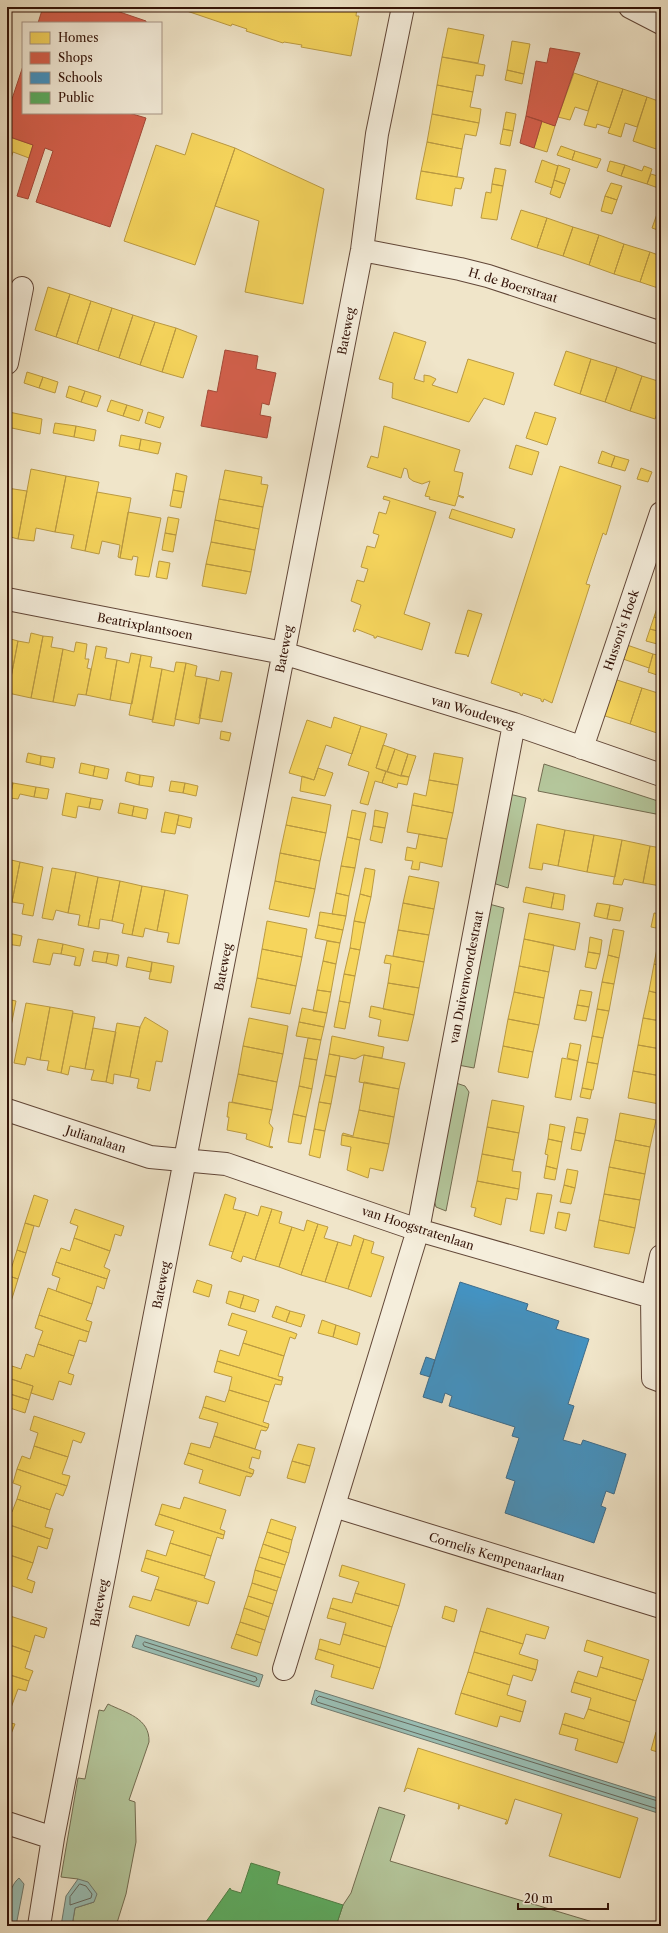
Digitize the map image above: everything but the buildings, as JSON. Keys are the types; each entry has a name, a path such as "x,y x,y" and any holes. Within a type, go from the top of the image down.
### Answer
{"street":[{"name":"Bateweg","path":"38,1926 53,1838 186,1161 362,250 377,134 403,7"},
{"path":"630,7 661,23"},
{"name":"H. de Boerstraat","path":"362,250 488,276 661,333"},
{"path":"7,363 22,288"},
{"name":"Husson's Hoek","path":"582,748 661,513"},
{"name":"Beatrixplantsoen","path":"7,599 283,653"},
{"name":"van Woudeweg","path":"283,653 514,724 661,774"},
{"name":"van Duivenvoordestraat","path":"418,1230 514,724"},
{"name":"Julianalaan","path":"7,1110 150,1157 186,1161"},
{"name":"van Hoogstratenlaan","path":"186,1161 226,1164 418,1230 652,1297"},
{"path":"284,1669 418,1230"},
{"path":"657,1379 652,1297 661,1256"},
{"name":"Cornelis Kempenaarlaan","path":"334,1506 661,1607"},
{"path":"7,1824 53,1838"}],"green space":[{"path":"544,764 661,802 661,815 538,791"},
{"path":"509,794 526,798 508,888 493,883"},
{"path":"489,904 504,908 474,1068 458,1065"},
{"path":"453,1082 465,1086 469,1092 446,1211 436,1207 434,1200"},
{"path":"108,1704 136,1717 146,1727 148,1734 149,1742 129,1800 135,1802 136,1842 126,1894 116,1926 72,1926 75,1908 94,1902 78,1879 61,1877 78,1778 85,1779 99,1710 104,1711"},
{"path":"379,1807 405,1815 390,1861 606,1926 336,1926 343,1905 351,1893"}],"water":[{"path":"136,1635 263,1675 259,1687 132,1647"},
{"path":"315,1690 661,1799 661,1814 311,1704"},
{"path":"19,1878 24,1884 16,1926 7,1926 10,1894 15,1882"},
{"path":"78,1879 88,1882 97,1894 94,1902 75,1908 72,1926 61,1926 66,1896"}]}
